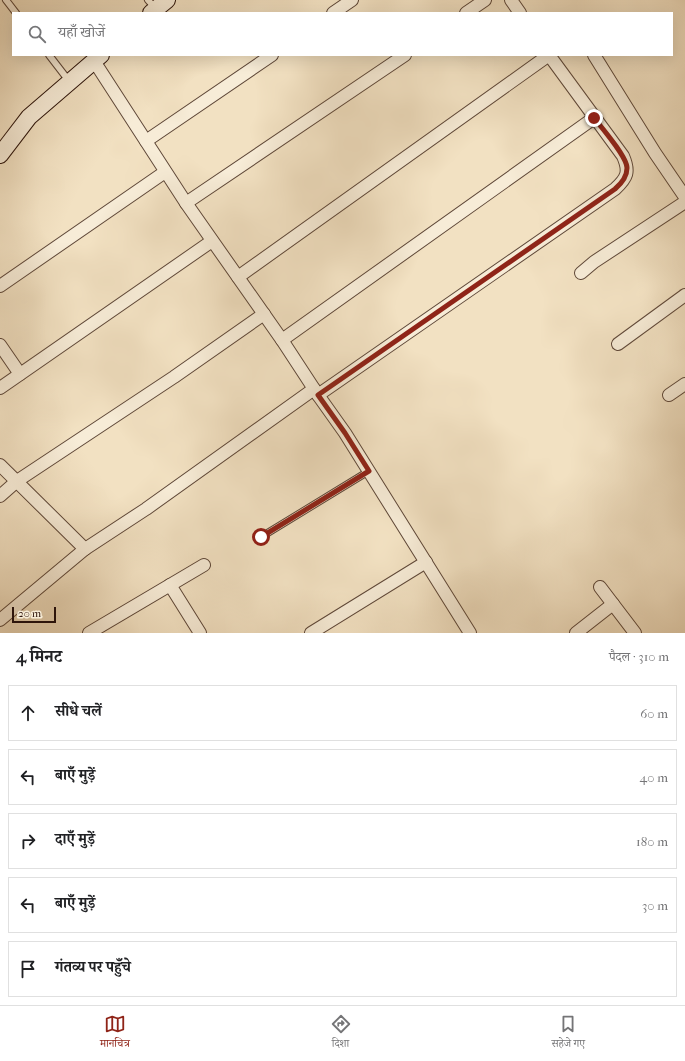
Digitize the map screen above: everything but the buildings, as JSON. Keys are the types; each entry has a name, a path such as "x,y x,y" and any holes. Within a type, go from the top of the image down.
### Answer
{"street":[{"path":"334,12 352,0"},
{"path":"468,12 486,0"},
{"path":"511,0 519,12"},
{"path":"146,141 271,56"},
{"path":"186,204 404,56"},
{"path":"238,277 548,56"},
{"path":"0,620 85,549 615,189 622,182 626,176 627,166 623,156 550,56"},
{"path":"595,56 685,198"},
{"path":"0,155 29,117 97,58 165,172 345,433 470,633"},
{"path":"282,340 594,118"},
{"path":"0,286 165,172"},
{"path":"581,273 594,262 685,202"},
{"path":"0,388 212,241"},
{"path":"618,344 685,295"},
{"path":"0,496 17,481 168,382 264,314"},
{"path":"0,345 20,374"},
{"path":"669,395 685,384"},
{"path":"0,465 85,549"},
{"path":"311,633 426,562"},
{"path":"89,633 204,565"},
{"path":"170,585 200,633"},
{"path":"600,587 635,633"},
{"path":"576,633 613,604"}],"lane":[{"path":"6,0 15,12"},
{"path":"50,56 70,82"},
{"path":"261,537 369,471"}],"route":[{"path":"261,537 369,471 345,433 318,395 615,189 622,182 626,176 627,166 623,156 594,118"}]}
